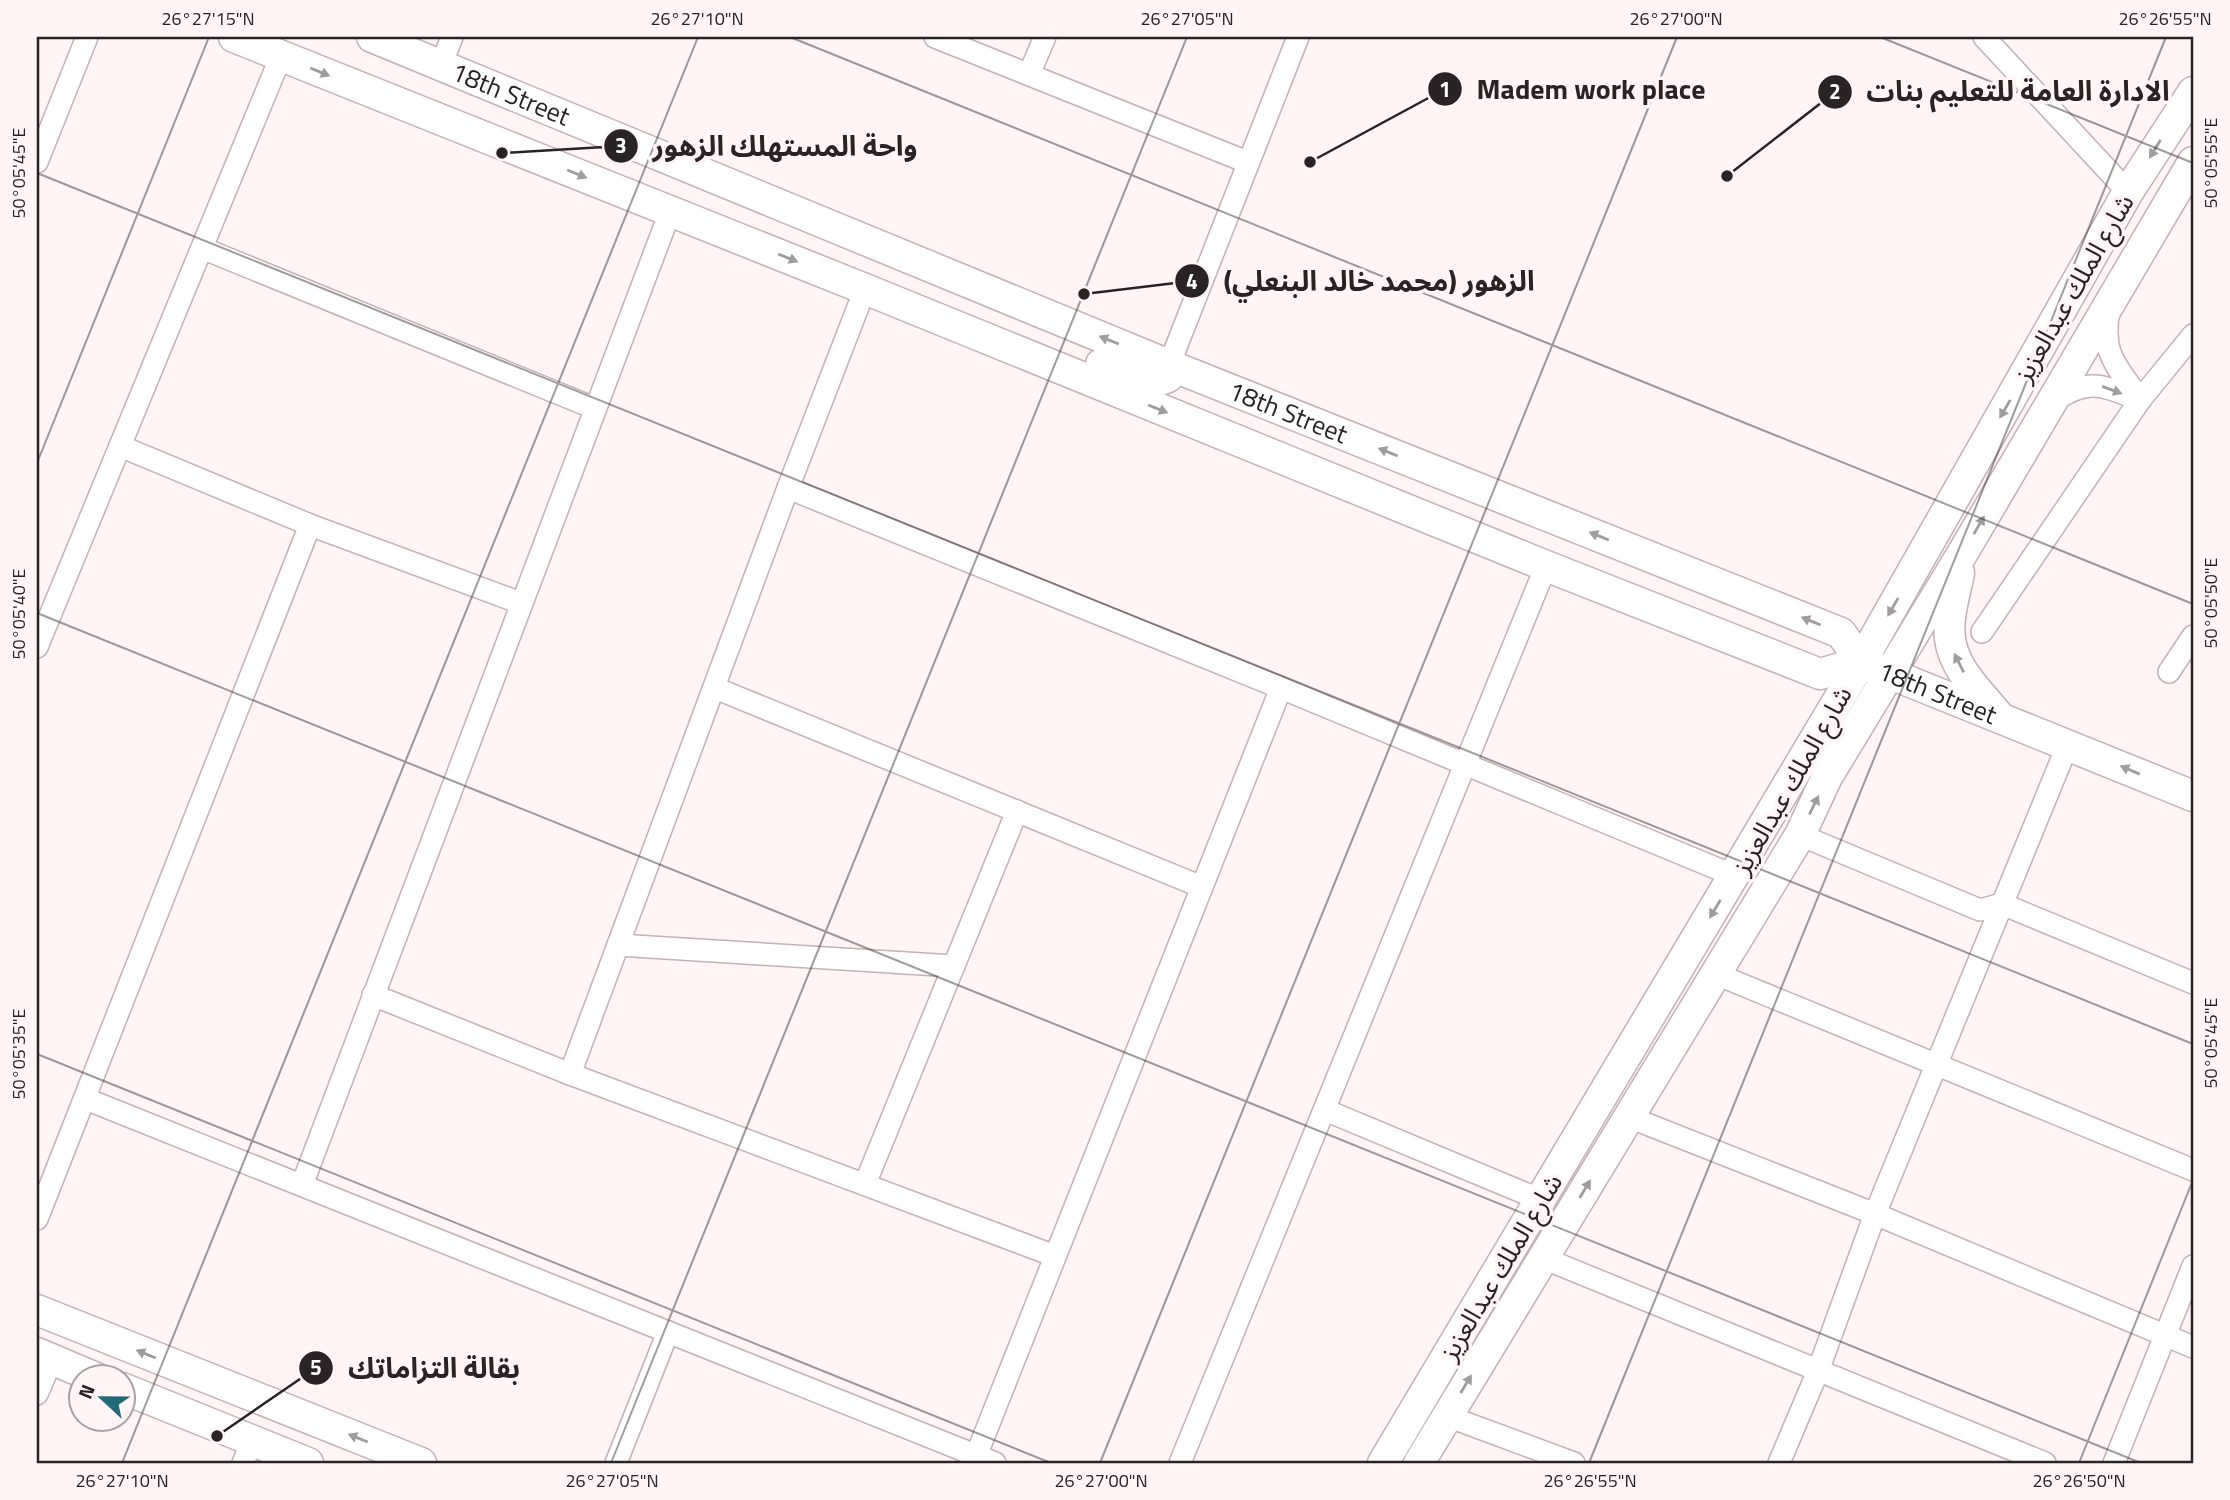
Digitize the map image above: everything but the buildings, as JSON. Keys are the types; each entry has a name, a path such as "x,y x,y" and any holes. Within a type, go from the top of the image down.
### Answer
{"street":[{"path":"37,162 88,37"},
{"path":"234,37 1820,674 1861,662"},
{"name":"18th Street","path":"372,37 1169,365 1841,633 1861,662 2193,796"},
{"path":"441,65 452,37"},
{"path":"935,37 1247,162"},
{"path":"1029,75 1045,37"},
{"path":"945,322 1079,356 1129,376 1156,382 1168,377 1169,365 1298,37"},
{"path":"1984,37 2128,192"},
{"path":"37,647 281,56"},
{"name":"شارع الملك عبدالعزيز","path":"1383,1463 1861,662 2128,192 2193,92"},
{"name":"شارع الملك عبدالعزيز","path":"1419,1463 1800,835 1827,777 2193,162"},
{"path":"302,1185 670,212"},
{"path":"202,248 594,408"},
{"path":"570,1074 865,289"},
{"path":"2111,298 2106,331 2108,352 2140,400"},
{"path":"1982,632 2140,400 2193,335"},
{"path":"2050,404 2068,391 2092,384 2140,400"},
{"path":"120,446 310,524 521,603"},
{"path":"788,488 1735,876"},
{"path":"37,1219 310,524"},
{"path":"1962,554 1950,639 1954,656 1964,673 2000,717"},
{"path":"1180,1463 1546,566"},
{"path":"2169,672 2193,636"},
{"path":"715,688 1202,887"},
{"path":"86,1099 986,1459 1055,1256 1281,688"},
{"path":"1779,1463 1818,1371 1875,1214 2068,744"},
{"path":"864,1184 1017,811"},
{"path":"1800,835 1980,910 2002,904 2193,983"},
{"path":"618,946 954,966"},
{"path":"1716,974 2193,1170"},
{"path":"373,995 570,1074 1055,1256"},
{"path":"1325,1110 1541,1200"},
{"path":"1629,1117 1875,1214 2193,1347"},
{"path":"1543,1258 2045,1463"},
{"path":"2114,1463 2193,1266"},
{"path":"37,1310 421,1463"},
{"path":"616,1463 667,1332"},
{"path":"37,1394 45,1356 66,1365"},
{"path":"136,1395 248,1452 308,1463"},
{"path":"1447,1416 1574,1463"}],"place":[{"name":"واحة المستهلك الزهور","path":"502,153"},
{"name":"Madem work place","path":"1310,162"},
{"name":"الادارة العامة للتعليم بنات","path":"1727,176"},
{"name":"الزهور (محمد خالد البنعلي)","path":"1084,294"},
{"name":"بقالة التزاماتك","path":"217,1436"}]}
